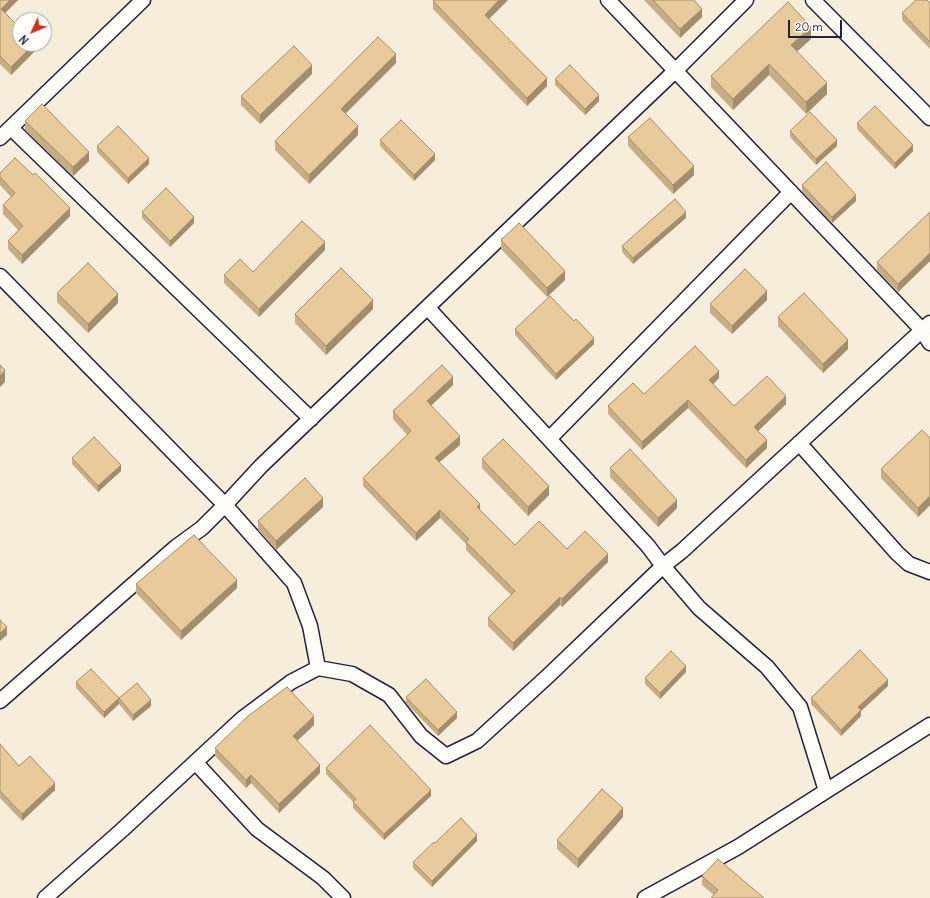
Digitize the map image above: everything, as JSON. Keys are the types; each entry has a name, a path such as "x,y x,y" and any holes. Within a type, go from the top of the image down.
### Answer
{"street":[{"path":"0,138 144,0"},
{"path":"608,0 790,192 926,326 930,343"},
{"path":"0,701 176,547 202,528 261,466 676,71 746,0"},
{"path":"813,0 930,118"},
{"path":"11,128 311,419"},
{"path":"549,439 790,192"},
{"path":"0,276 225,505 294,583 310,626 318,668"},
{"path":"428,308 648,546 699,608 767,667 800,707 826,791"},
{"path":"45,898 244,718 291,682 318,668 352,674 389,695 421,736 446,756 477,741 548,676 663,566 926,326"},
{"path":"799,443 897,553 909,564 930,572"},
{"path":"645,898 738,847 930,725"},
{"path":"196,763 257,829 323,878 343,898"}],"building":[{"path":"0,0 10,0 1,9 12,20 12,52 26,52 11,67 0,56"},
{"path":"499,0 485,15 547,78 527,98 433,1"},
{"path":"653,0 694,0 702,9 680,29"},
{"path":"916,0 927,0 930,3 930,42 902,13"},
{"path":"788,2 811,27 791,45 827,83 806,102 769,64 733,99 711,76"},
{"path":"378,37 396,54 341,109 358,126 309,175 275,141"},
{"path":"294,46 312,65 260,115 241,96"},
{"path":"570,65 599,95 585,109 555,79"},
{"path":"42,104 89,152 73,167 25,121"},
{"path":"875,106 913,145 895,163 857,123"},
{"path":"810,112 837,140 816,159 790,131"},
{"path":"650,118 694,166 673,185 628,137"},
{"path":"401,120 435,154 414,175 380,140"},
{"path":"118,126 149,158 128,178 97,146"},
{"path":"15,158 33,175 35,173 70,208 22,255 8,241 23,226 3,205 15,193 0,177 0,173"},
{"path":"826,162 856,195 832,217 802,185"},
{"path":"166,188 194,217 170,241 142,212"},
{"path":"675,199 686,212 633,258 622,246"},
{"path":"930,212 930,253 898,284 877,262"},
{"path":"302,221 325,242 259,309 224,275 240,259 253,272"},
{"path":"519,223 565,271 547,288 501,240"},
{"path":"88,263 118,294 88,324 57,293"},
{"path":"341,268 373,300 326,346 295,314"},
{"path":"745,269 767,291 732,326 710,304"},
{"path":"804,293 848,340 823,364 778,317"},
{"path":"550,296 574,321 576,319 594,338 556,374 515,329"},
{"path":"695,346 719,371 709,380 734,406 767,376 786,396 754,427 767,440 746,460 688,400 642,442 608,406 633,383 644,394"},
{"path":"0,365 5,370 0,376"},
{"path":"442,365 453,377 427,401 460,436 435,458 480,504 477,507 515,545 539,521 567,549 585,531 608,554 562,599 560,597 513,643 488,618 515,591 466,542 469,539 440,510 416,533 363,478 411,431 393,411"},
{"path":"922,430 930,438 930,496 918,508 881,469"},
{"path":"94,437 121,465 98,486 72,458"},
{"path":"503,439 549,486 528,507 482,459"},
{"path":"630,449 677,500 658,518 610,468"},
{"path":"305,478 323,498 276,541 258,521"},
{"path":"194,535 237,580 181,631 136,584"},
{"path":"0,620 7,627 0,633"},
{"path":"860,650 888,680 858,707 861,710 841,730 811,698"},
{"path":"671,651 686,666 660,693 645,678"},
{"path":"91,669 119,698 104,712 76,682"},
{"path":"426,679 457,712 438,730 406,697"},
{"path":"137,683 151,700 133,715 119,698"},
{"path":"287,687 314,716 293,736 320,765 279,804 251,775 246,780 215,748 248,716"},
{"path":"370,725 431,790 384,834 353,802 356,799 326,768"},
{"path":"0,744 19,766 30,756 55,783 22,814 0,791"},
{"path":"602,789 623,808 578,859 557,840"},
{"path":"461,818 477,835 432,881 413,862"},
{"path":"718,859 764,898 711,898 718,890 702,876"}]}
